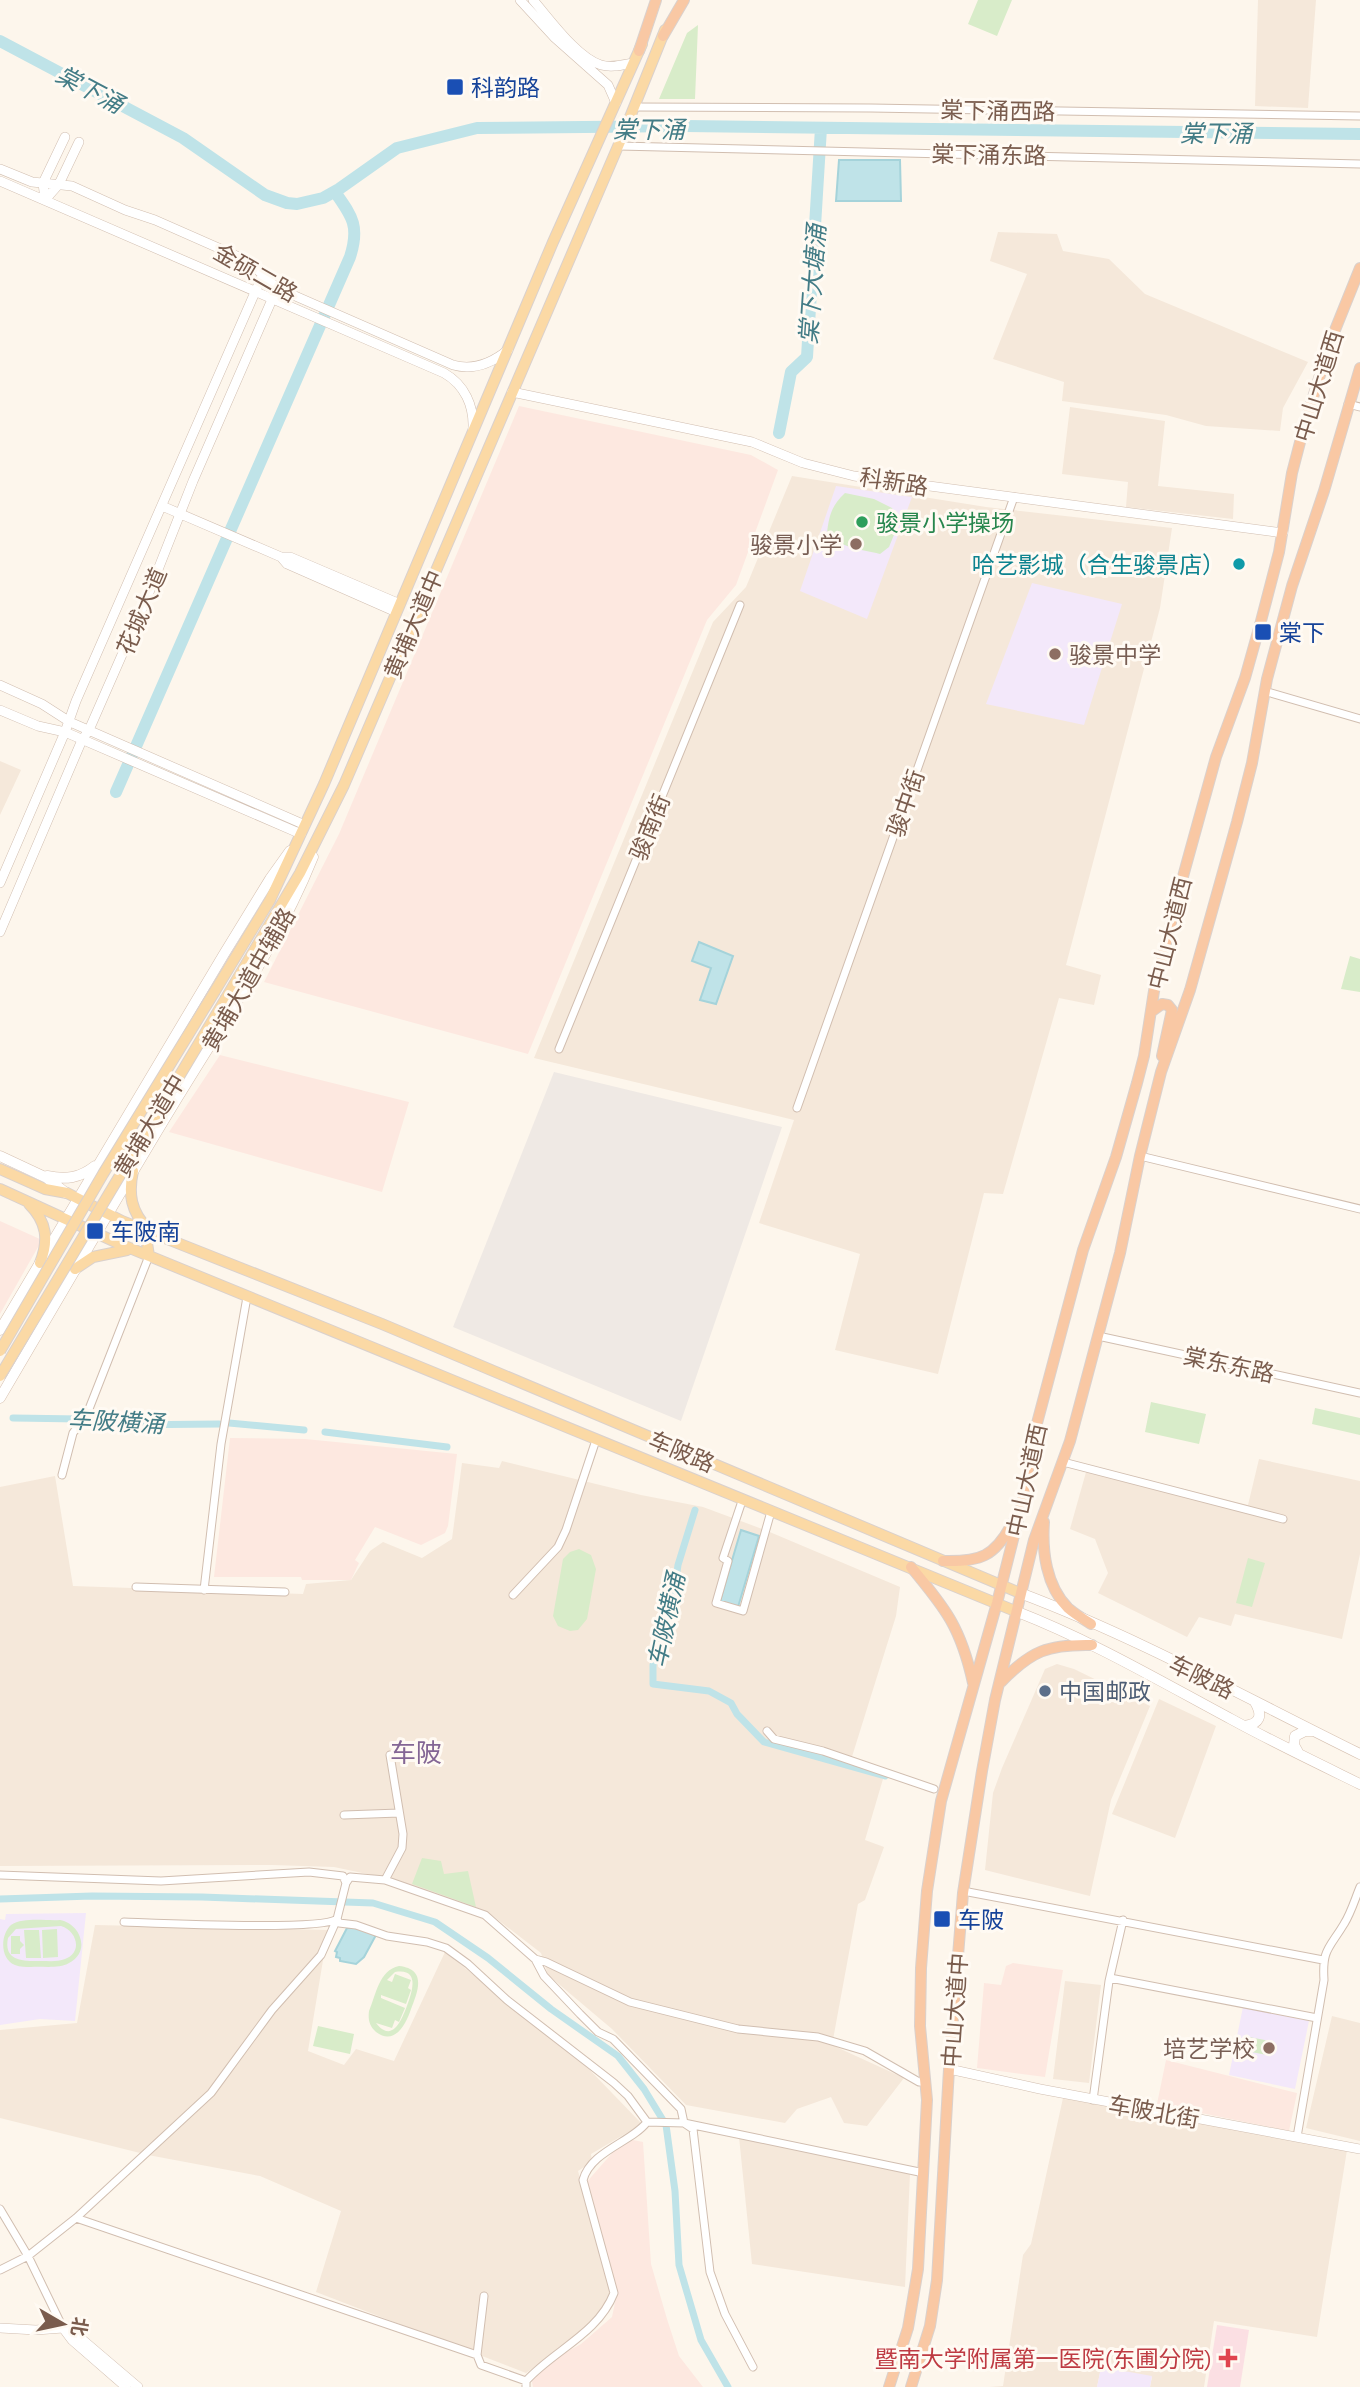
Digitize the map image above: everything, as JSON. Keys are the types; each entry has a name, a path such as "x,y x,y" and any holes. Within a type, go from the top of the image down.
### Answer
{"highway":[{"path":"639,51 656,0"},
{"path":"663,36 684,0"},
{"name":"中山大道西","path":"997,1603 1034,1437 1080,1260 1123,1135 1142,1066 1156,981 1179,891 1216,757 1251,659 1283,533 1292,473 1308,412 1331,340 1360,268"},
{"name":"中山大道西","path":"1020,1593 1028,1561 1063,1462 1098,1336 1122,1245 1161,1072 1190,990 1252,763 1264,691 1292,586 1354,406 1360,368"},
{"path":"1151,1012 1162,1004 1168,1005 1172,1010 1161,1072"},
{"path":"1048,1501 1043,1533 1045,1558 1051,1581 1065,1605 1091,1624"},
{"path":"943,1561 974,1561 989,1554 1007,1533 1021,1504"},
{"path":"1009,1554 1019,1563 1028,1561"},
{"path":"911,1567 956,1626 963,1642 974,1687"},
{"name":"中山大道中","path":"911,2387 928,2333 937,2280 963,1891 982,1771 1020,1593"},
{"name":"中山大道中","path":"889,2387 905,2339 914,2299 921,2239 926,2082 919,2018 927,1891 941,1801 997,1603"},
{"path":"988,1637 1001,1636 1007,1648"},
{"path":"999,1685 1036,1652 1066,1645 1092,1645"}],"main road":[{"name":"黄埔大道中","path":"0,1352 80,1213 270,900 341,744 527,303 662,0"},
{"name":"黄埔大道中","path":"0,1376 292,887 325,827 634,110 677,0"},
{"path":"554,242 555,248 560,252 572,250"},
{"path":"527,303 540,301 546,311"},
{"path":"370,674 371,681 376,686 389,682"},
{"path":"341,744 346,740 353,740 359,751"},
{"name":"黄埔大道中辅路","path":"0,1398 133,1171 280,929 325,827"},
{"name":"黄埔大道中辅路","path":"0,1330 66,1218 72,1196 99,1164 270,879 301,834"},
{"path":"142,1091 144,1100 151,1108 161,1111 171,1109"},
{"path":"112,1141 114,1150 122,1157 130,1160 141,1158"},
{"name":"车陂路","path":"0,1156 40,1174 72,1196 108,1214 382,1324 1091,1624 1360,1754"},
{"path":"40,1174 71,1178 84,1174 99,1164"},
{"path":"0,1169 45,1189 72,1196"},
{"path":"133,1171 129,1190 132,1206 155,1234 147,1243 149,1256"},
{"name":"车陂路","path":"0,1189 134,1250 247,1297 1048,1623 1243,1726 1360,1784"},
{"path":"21,1198 35,1210 44,1226 46,1245 38,1266 55,1270 61,1275 65,1285"},
{"path":"75,1269 85,1261 102,1254 134,1250"},
{"path":"18,1300 28,1299 37,1303 47,1318"},
{"path":"658,1465 671,1458 668,1444"},
{"path":"700,1482 695,1475 696,1468 701,1463 709,1462"},
{"path":"1243,1726 1259,1720 1260,1710 1255,1702"},
{"path":"1299,1754 1294,1745 1295,1736 1312,1731"}],"street":[{"path":"520,0 555,37 608,85 614,108"},
{"path":"533,0 580,52 599,64 616,67 634,63"},
{"name":"棠下涌西路","path":"634,110 871,108 1360,116"},
{"path":"45,200 43,183 65,137"},
{"name":"棠下涌东路","path":"620,141 816,150 1360,164"},
{"path":"45,200 59,184 79,142"},
{"name":"金硕二路","path":"0,169 29,181 72,186 120,208 155,220 243,259 278,288 457,367 482,366 508,350"},
{"name":"金硕二路","path":"0,181 454,379 469,402 473,434"},
{"name":"花城大道","path":"0,883 70,722 76,701 263,274"},
{"name":"花城大道","path":"0,932 150,590 180,513 278,288"},
{"name":"科新路","path":"512,392 752,442 803,463 854,476 1283,533"},
{"name":"骏中街","path":"797,1108 1014,498"},
{"path":"162,506 281,557 290,557 398,608"},
{"name":"骏南街","path":"559,1049 740,605"},
{"path":"0,685 46,706 70,722 141,753 301,834"},
{"path":"1264,691 1360,719"},
{"path":"0,710 38,726 65,732 301,834"},
{"path":"1140,1156 1360,1209"},
{"path":"62,1475 73,1433 87,1414 149,1256"},
{"path":"204,1590 221,1444 247,1297"},
{"name":"棠东东路","path":"1098,1336 1360,1393"},
{"path":"513,1595 558,1547 596,1440"},
{"path":"1063,1462 1283,1519"},
{"path":"741,1504 723,1558 729,1561 716,1604 743,1611 770,1515"},
{"path":"136,1587 285,1592"},
{"path":"767,1731 774,1739 823,1751 934,1789"},
{"path":"385,1880 402,1848 390,1755"},
{"path":"344,1815 399,1813"},
{"path":"0,1875 161,1881 309,1872 343,1877 346,1883"},
{"path":"0,2270 28,2256 76,2218 211,2093 272,2010 321,1955 337,1919 350,1877 385,1880 485,1914 535,1959 544,1976 598,2032 613,2039 649,2073 681,2109 684,2123 693,2129 710,2272 725,2314 753,2367"},
{"path":"1297,2137 1324,1980 1323,1960 1326,1949 1345,1922 1360,1887"},
{"path":"963,1891 1323,1960"},
{"path":"124,1922 300,1926 331,1923 337,1919"},
{"path":"337,1919 339,1923 356,1925 387,1936 427,1942 453,1953 614,2083 628,2096 647,2122"},
{"path":"1093,2100 1110,1978 1123,1920"},
{"path":"535,1959 630,2002 737,2029 818,2037 865,2051 919,2082 926,2082"},
{"path":"1110,1978 1317,2018"},
{"name":"车陂北街","path":"950,2069 1093,2100 1360,2149"},
{"path":"647,2122 684,2123 924,2173"},
{"path":"484,2296 477,2355 481,2365 526,2384 547,2360 577,2341 610,2305 614,2293 583,2180 585,2173 618,2142 647,2122"},
{"path":"0,2209 28,2256 63,2328 72,2340 125,2387"},
{"path":"76,2218 477,2355"},
{"path":"0,2328 63,2328 78,2334 138,2387"}],"shaded area":[{"path":"1258,0 1316,0 1308,108 1255,106"},
{"path":"998,232 1057,234 1063,251 1109,259 1145,294 1308,362 1283,408 1280,431 1206,426 1166,415 1062,401 1064,382 993,359 1027,274 990,261"},
{"path":"519,406 751,455 778,470 736,585 707,620 528,1054 264,982 339,834"},
{"path":"1070,407 1165,421 1158,486 1234,494 1233,519 1126,507 1128,482 1062,474"},
{"path":"792,476 986,507 1172,528 1160,608 1066,965 1101,975 1094,1005 1059,998 1003,1194 984,1193 938,1374 835,1350 860,1254 759,1223 794,1120 534,1058 713,622 746,587"},
{"name":"骏景小学","path":"836,486 912,497 867,619 800,591"},
{"name":"骏景中学","path":"1032,583 1122,604 1084,725 986,704"},
{"path":"0,761 21,770 0,815"},
{"path":"220,1055 409,1102 382,1192 169,1132"},
{"path":"554,1072 782,1127 681,1421 453,1327"},
{"path":"0,1221 42,1240 0,1314"},
{"path":"230,1438 305,1439 457,1454 448,1526 445,1533 421,1545 375,1527 355,1560 359,1563 351,1580 214,1577"},
{"path":"1259,1459 1360,1481 1360,1554 1342,1639 1235,1614 1231,1626 1199,1617 1187,1637 1098,1593 1108,1573 1095,1539 1070,1529 1088,1465 1248,1505"},
{"path":"502,1461 641,1495 703,1507 900,1587 896,1616 850,1763 883,1779 865,1840 884,1847 865,1900 858,1904 832,2045 904,2078 867,2126 844,2123 831,2097 797,2109 785,2123 686,2105 612,2029 548,1975 541,1953 489,1913 391,1879 334,1867 0,1866 0,1487 55,1476 73,1586 303,1594 306,1584 351,1580 370,1551 383,1542 422,1558 452,1539 462,1463 499,1468"},
{"path":"1057,1664 1074,1669 1150,1706 1111,1800 1090,1896 985,1870 993,1793 1045,1669"},
{"path":"1159,1699 1216,1726 1175,1838 1112,1814"},
{"path":"86,1913 75,2021 40,2019 0,2025 0,1919 5,1920 6,1914"},
{"path":"95,1925 328,1930 308,2051 344,2065 356,2049 394,2061 445,1952 584,2064 642,2124 591,2154 592,2162 578,2171 610,2291 607,2303 580,2335 526,2373 316,2292 341,2211 260,2176 148,2155 0,2118 0,2030 77,2023"},
{"path":"1013,1963 1063,1970 1045,2077 977,2068 984,1983 1001,1985 1006,1966"},
{"path":"1065,1981 1101,1985 1089,2083 1053,2079"},
{"name":"培艺学校","path":"1243,2007 1309,2021 1295,2089 1229,2075"},
{"path":"1332,2016 1360,2023 1360,2141 1306,2128"},
{"path":"1166,2060 1297,2093 1289,2131 1157,2104"},
{"path":"1063,2098 1347,2150 1317,2337 1214,2321 1204,2387 1150,2387 1152,2377 1101,2368 1097,2387 989,2387 1003,2386 1023,2255 1031,2244"},
{"path":"739,2137 910,2174 905,2287 752,2264"},
{"path":"628,2139 643,2142 651,2264 667,2319 679,2356 703,2387 533,2387 531,2377 541,2366 581,2344 612,2317 617,2293 585,2184"},
{"name":"暨南大学附属第一医院(东圃分院)","path":"1217,2325 1249,2330 1240,2387 1207,2387"},
{"path":"1101,2367 1152,2376 1150,2387 1097,2387"}],"green space":[{"path":"978,0 1012,0 997,36 968,24"},
{"path":"698,25 695,99 659,99 687,33"},
{"name":"骏景小学操场","path":"845,493 874,499 892,508 898,525 889,547 880,554 845,545 827,533 832,511"},
{"path":"1350,956 1360,959 1360,992 1341,989"},
{"path":"1151,1402 1206,1414 1199,1444 1145,1432"},
{"path":"1315,1408 1360,1418 1360,1435 1312,1424"},
{"path":"579,1549 591,1555 596,1569 587,1619 578,1630 570,1631 558,1626 553,1616 563,1559 570,1552"},
{"path":"1248,1558 1265,1563 1252,1607 1236,1603"},
{"path":"422,1858 441,1861 444,1874 468,1871 476,1907 412,1884"},
{"path":"28,1920 60,1920 73,1927 81,1939 80,1952 69,1963 56,1967 23,1967 6,1958 3,1940 11,1925","holes":["61,1926 74,1937 76,1947 71,1956 65,1959 22,1960 9,1952 8,1938 16,1929"]},
{"path":"57,1929 58,1957 43,1958 42,1930"},
{"path":"24,1930 39,1930 41,1958 26,1958"},
{"path":"11,1936 20,1936 24,1945 20,1954 11,1954"},
{"path":"399,1966 414,1971 418,1988 406,2021 399,2031 394,2035 383,2036 374,2030 369,2011 379,1984 392,1968","holes":["395,1972 411,1976 412,1981 411,1992 406,2009 400,2021 392,2030 387,2031 376,2023 392,2028 395,2020 399,2022 405,2008 381,1998 381,1995 406,2004 411,1980 395,1974 392,1982 387,1980"]},
{"path":"318,2026 354,2034 350,2054 313,2046"},
{"path":"1244,2036 1270,2041 1267,2055 1241,2050"}],"water":[{"path":"839,160 900,160 901,201 836,201"},
{"path":"699,942 733,956 716,1004 700,1000 711,968 692,961"},
{"path":"741,1530 759,1536 738,1607 720,1601"},
{"path":"356,1927 376,1935 364,1957 356,1964 340,1961 335,1951 347,1928"}],"waterway":[{"name":"棠下涌","path":"0,41 183,138 265,195 297,204 323,198 397,148 477,128 686,126 1360,134"},
{"name":"棠下大塘涌","path":"779,433 791,372 807,357 821,128"},
{"path":"116,792 350,257 354,237 353,222 335,192"},
{"name":"车陂横涌","path":"13,1418 81,1419 119,1425 219,1424"},
{"name":"车陂横涌","path":"229,1423 304,1430"},
{"name":"车陂横涌","path":"325,1432 447,1447"},
{"name":"车陂横涌","path":"695,1510 678,1565 670,1620 653,1665 653,1684 709,1691 731,1703 737,1714 764,1742 885,1776"},
{"path":"0,1899 202,1897 373,1903 435,1922 488,1958 551,2009 618,2056 644,2089 666,2125 675,2191 679,2265 701,2340 728,2387"}],"place":[{"name":"科韵路","path":"455,87"},
{"name":"骏景小学操场","path":"862,522"},
{"name":"骏景小学","path":"856,544"},
{"name":"哈艺影城（合生骏景店）","path":"1239,564"},
{"name":"棠下","path":"1263,632"},
{"name":"骏景中学","path":"1055,654"},
{"name":"车陂南","path":"95,1231"},
{"name":"中国邮政","path":"1045,1691"},
{"name":"车陂","path":"942,1919"},
{"name":"培艺学校","path":"1269,2048"},
{"name":"暨南大学附属第一医院(东圃分院)","path":"1228,2358"}],"district":[{"name":"车陂","path":"416,1752"}]}
